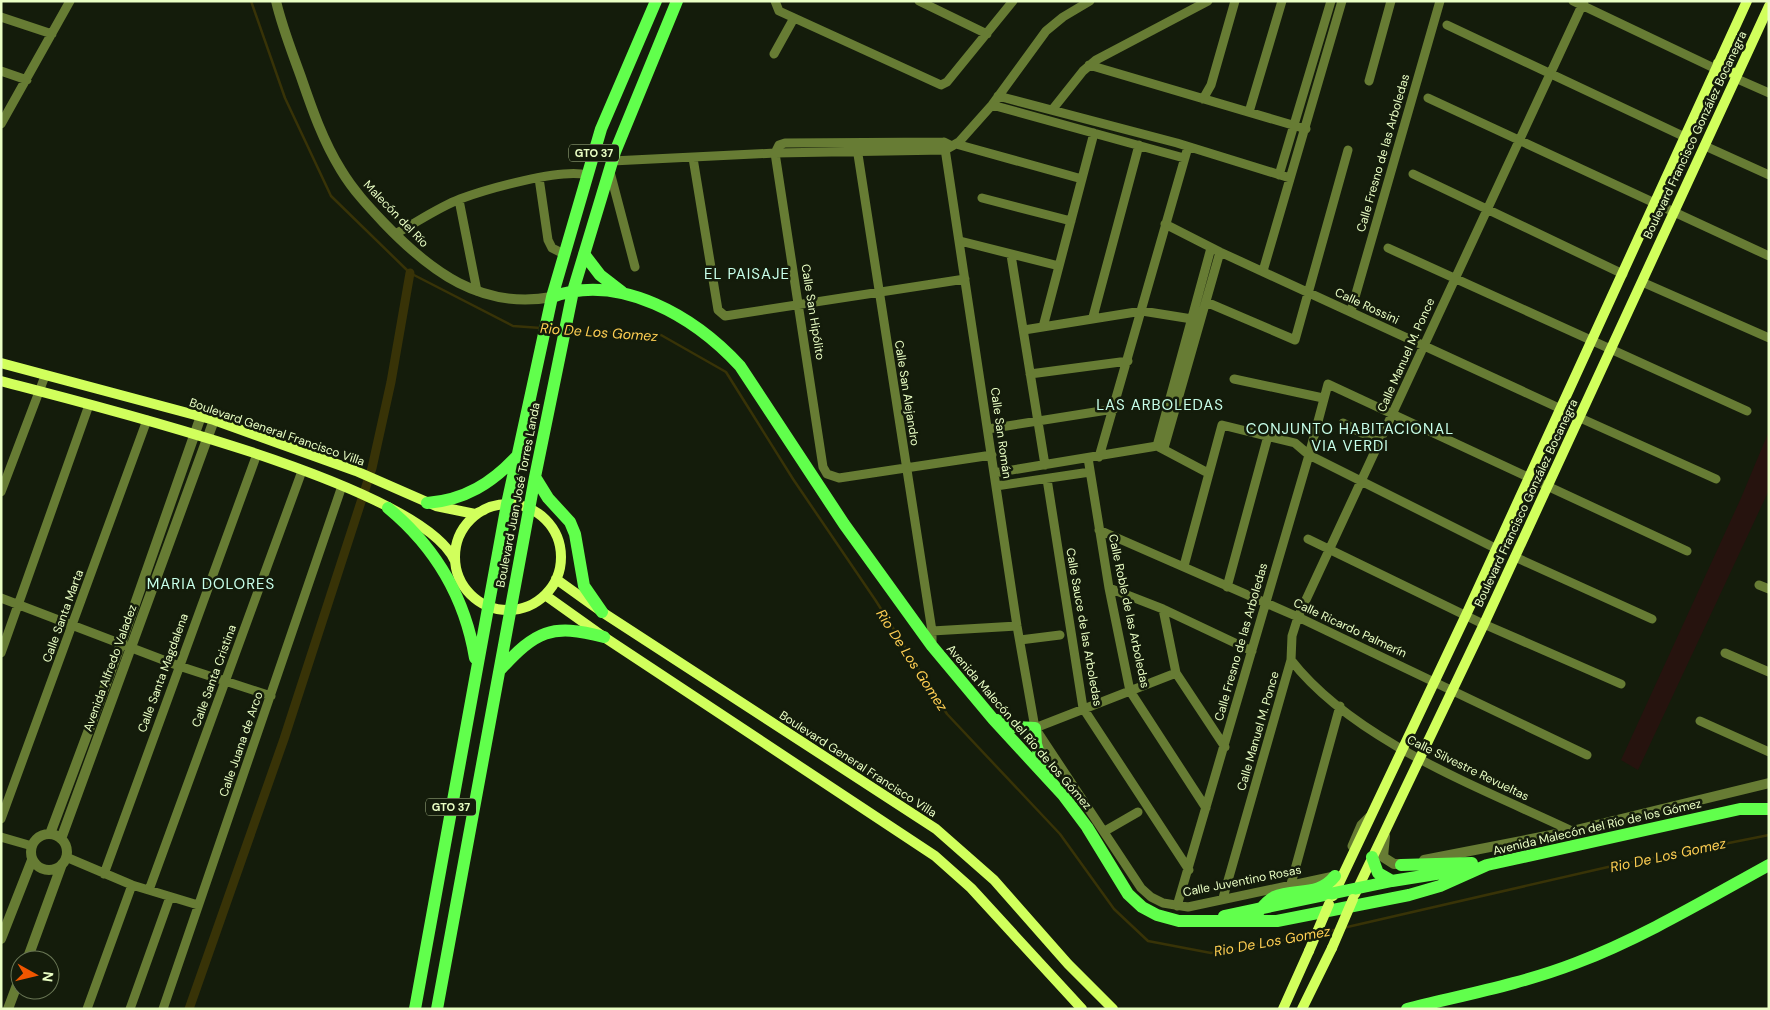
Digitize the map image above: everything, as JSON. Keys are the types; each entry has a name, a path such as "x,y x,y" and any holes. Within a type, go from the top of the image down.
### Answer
{"main road":[{"name":"Boulevard Juan José Torres Landa","path":"415,1009 487,606 517,456 552,297 587,175 607,114 656,1"},
{"name":"Boulevard Juan José Torres Landa","path":"437,1009 529,508 573,291 610,165 677,1"},
{"name":"Boulevard Francisco González Bocanegra","path":"1284,1009 1308,951 1497,548 1559,408 1656,204 1747,1"},
{"name":"Boulevard Francisco González Bocanegra","path":"1302,1009 1332,948 1354,894 1484,624 1546,486 1768,9"},
{"path":"1717,66 1726,72 1737,75"},
{"path":"584,254 600,276 628,296"},
{"path":"552,297 573,291 600,291 628,296"},
{"name":"Avenida Malecón del Río de los Gómez","path":"628,296 663,308 690,321 714,339 740,366 844,524 932,646 993,719 1046,775 1086,827 1128,894 1142,907 1168,920 1277,921 1426,891 1486,865 1740,809 1769,809"},
{"name":"Boulevard General Francisco Villa","path":"1,363 214,420 356,471 427,503 445,509 475,514 507,504"},
{"path":"1,381 208,437 346,488 429,531 449,551 455,561 458,575 465,588 475,599 487,606 510,610 526,607 546,595 556,579 561,560 559,541 550,524 529,508 507,504"},
{"path":"427,503 456,498 473,492 498,475 517,456"},
{"path":"535,477 548,498 570,522 575,534 584,586 602,612"},
{"path":"383,506 420,538 450,581 469,628 476,670"},
{"path":"455,561 460,535 470,520 484,510"},
{"name":"Boulevard General Francisco Villa","path":"556,579 602,612 936,829 994,880 1068,964 1113,1009"},
{"path":"546,595 604,637 935,856 970,888 1082,1009"},
{"path":"500,670 525,644 544,634 562,630 579,631 604,637"},
{"path":"993,719 1008,725 1035,728 1036,744 1046,775"},
{"path":"1740,809 1769,802"},
{"path":"1372,858 1378,873 1392,882"},
{"path":"1401,865 1415,866 1460,862 1486,865"},
{"path":"1192,921 1332,899 1392,882 1486,865"},
{"path":"1407,1009 1522,980 1576,963 1705,900 1769,865"},
{"path":"1705,900 1769,874"},
{"path":"1259,910 1273,898 1316,890 1327,885 1335,876"}],"street":[{"path":"1,123 70,1"},
{"name":"Malecón del Río","path":"276,1 314,118 341,171 360,198 395,234 434,269 491,296 533,301 552,297"},
{"path":"775,1 779,10 794,18 941,85 948,82 1013,1"},
{"path":"919,1 987,34"},
{"path":"635,267 610,165 775,153 858,153 949,146 992,105 1050,27 1090,1"},
{"path":"1052,110 1089,65 1208,1"},
{"path":"1203,99 1211,85 1235,1"},
{"path":"1249,112 1282,1"},
{"path":"1280,175 1331,1"},
{"path":"1263,271 1342,1"},
{"path":"1369,80 1391,1"},
{"name":"Calle Fresno de las Arboledas","path":"1351,312 1440,1"},
{"path":"1573,1 1717,66"},
{"name":"Calle Manuel M. Ponce","path":"1223,898 1291,660 1292,636 1298,617 1331,550 1454,278 1583,4"},
{"path":"1,16 52,34"},
{"path":"774,54 794,18"},
{"path":"1448,26 1685,137"},
{"path":"1089,65 1306,129"},
{"path":"1,71 27,80"},
{"path":"1737,75 1769,93"},
{"path":"998,96 1188,147 1290,178"},
{"path":"1428,98 1769,256"},
{"path":"992,105 1184,158"},
{"path":"1043,327 1094,133"},
{"path":"775,153 778,145 785,143 949,146 1082,179"},
{"name":"Calle San Alejandro","path":"856,143 932,631 932,646"},
{"path":"1092,318 1138,145"},
{"name":"Calle San Román","path":"949,146 965,279 1017,626 1035,728"},
{"path":"1705,146 1769,174"},
{"path":"1099,456 1128,361 1188,147"},
{"path":"1206,302 1295,340 1348,150"},
{"name":"Calle San Hipólito","path":"775,153 800,305 823,467 826,474 839,478 906,468"},
{"path":"693,158 720,314 725,316 965,279"},
{"path":"395,234 459,200 539,178 570,173 587,175"},
{"path":"1413,174 1488,208 1623,274"},
{"path":"539,178 548,240 552,248 564,254"},
{"path":"982,198 1071,221"},
{"path":"459,200 477,291"},
{"name":"Calle Rossini","path":"1165,224 1211,248 1559,408"},
{"path":"960,241 1059,266"},
{"path":"1160,447 1211,248"},
{"path":"1388,248 1746,411"},
{"path":"1160,447 1220,252"},
{"path":"1011,255 1045,465"},
{"path":"1642,282 1769,338"},
{"path":"1024,330 1142,310 1192,319"},
{"path":"1030,374 1128,361"},
{"path":"1,492 45,376"},
{"path":"1234,379 1323,398"},
{"name":"Calle Fresno de las Arboledas","path":"1177,906 1225,747 1328,384 1392,415"},
{"path":"1,653 89,405"},
{"path":"988,429 1114,409"},
{"path":"1392,415 1687,550"},
{"name":"Avenida Alfredo Valadez","path":"61,839 126,646 200,416"},
{"path":"1578,417 1716,479"},
{"name":"Calle Santa Marta","path":"1,819 74,626 147,420"},
{"name":"Avenida Alfredo Valadez","path":"50,834 214,420"},
{"path":"1343,423 1380,443"},
{"path":"1184,566 1222,425 1295,443 1309,455 1497,548"},
{"path":"1227,587 1268,436"},
{"path":"994,473 1160,447 1208,473"},
{"name":"Calle Santa Magdalena","path":"104,874 257,454"},
{"path":"906,468 992,455"},
{"name":"Calle Roble de las Arboledas","path":"1088,458 1108,588 1130,691 1206,808"},
{"name":"Calle Santa Cristina","path":"149,890 302,471"},
{"path":"996,486 1090,472"},
{"name":"Calle Sauce de las Arboledas","path":"1047,479 1083,708 1189,870"},
{"name":"Calle Juana de Arco","path":"163,1009 271,696 346,488"},
{"name":"Calle Ricardo Palmerín","path":"1099,530 1298,617 1587,755"},
{"path":"1308,538 1484,624 1621,684"},
{"path":"1515,557 1652,619"},
{"path":"1759,585 1769,590"},
{"path":"1108,588 1163,609 1252,651"},
{"path":"1,598 179,666 271,696"},
{"path":"1163,609 1176,673 1225,747"},
{"path":"932,631 1017,626"},
{"path":"1020,640 1060,635"},
{"path":"1725,653 1769,672"},
{"name":"Calle Silvestre Revueltas","path":"1291,660 1340,706 1401,751 1420,758 1572,831"},
{"path":"1035,728 1176,673"},
{"path":"1291,884 1340,706"},
{"path":"1700,721 1769,752"},
{"name":"Calle Juventino Rosas","path":"1035,728 1142,888 1151,897 1177,906 1188,907 1223,898 1335,876"},
{"path":"1386,827 1383,857 1388,862 1401,865 1572,831 1769,783"},
{"path":"1104,831 1138,812"},
{"name":"Boulevard Francisco González Bocanegra","path":"1335,876 1340,871 1364,820 1372,816"},
{"path":"1,939 32,860 32,846 42,836 50,834 61,839 65,844 64,860 31,950"},
{"path":"1,837 32,846"},
{"path":"32,860 41,868 47,870 58,868 64,860"},
{"path":"64,860 132,885 198,905"},
{"path":"87,1009 132,885"},
{"path":"130,1009 170,897"}],"shaded area":[{"path":"1769,431 1769,490 1638,770 1621,760 1741,498"}],"waterway":[{"name":"Rio De Los Gomez","path":"251,1 285,98 331,196 410,273 513,326 541,328"},
{"path":"189,1009 284,739 372,468 391,382 410,273"},
{"name":"Rio De Los Gomez","path":"548,328 560,329"},
{"name":"Rio De Los Gomez","path":"568,330 661,335 726,372 793,479 876,601 947,714 1060,834 1114,909 1148,941 1211,953 1313,935"},
{"name":"Rio De Los Gomez","path":"1343,928 1608,867 1769,835"},
{"name":"Rio De Los Gomez","path":"1321,933 1338,929"}],"district":[{"name":"EL PAISAJE","path":"747,274"},
{"name":"LAS ARBOLEDAS","path":"1160,405"},
{"name":"CONJUNTO HABITACIONAL VIA VERDI","path":"1350,438"},
{"name":"MARIA DOLORES","path":"211,584"}]}
